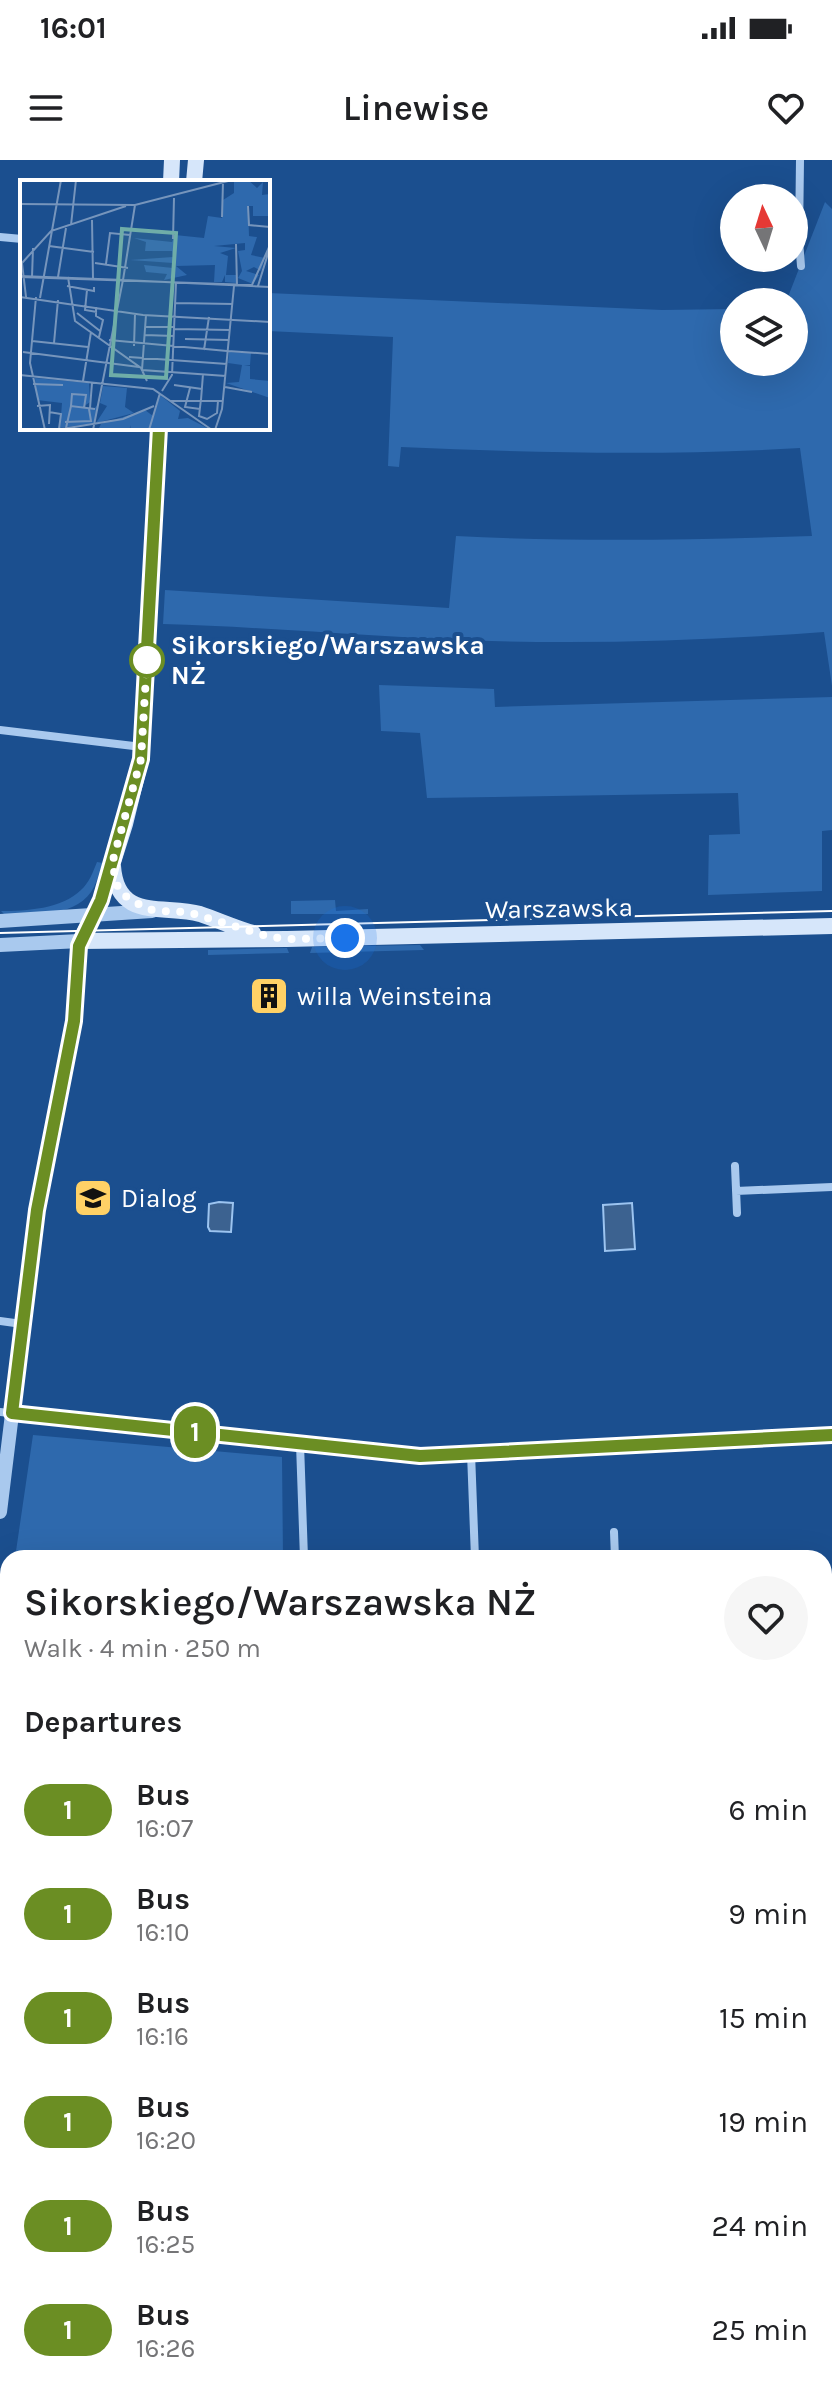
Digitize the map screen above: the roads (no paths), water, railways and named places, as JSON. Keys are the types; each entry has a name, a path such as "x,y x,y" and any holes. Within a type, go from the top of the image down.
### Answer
{"main road":[{"path":"171,180 172,160"},
{"path":"194,180 196,160"},
{"path":"80,941 95,915 113,860 135,787 143,747 159,430"},
{"path":"113,860 115,881 122,894 134,903 156,911"},
{"name":"Warszawska","path":"156,911 188,912 250,933 287,939"},
{"name":"Warszawska","path":"80,941 832,926"}],"street":[{"path":"800,160 800,184"},
{"path":"0,237 20,239"},
{"path":"0,730 143,747"},
{"name":"Warszawska","path":"0,921 156,911"},
{"path":"0,1512 6,1412 22,1324 37,1210 74,1021 80,941"},
{"name":"Warszawska","path":"0,945 80,941"},
{"path":"735,1166 737,1213"},
{"path":"736,1191 832,1187"},
{"path":"0,1321 22,1324"},
{"path":"6,1412 420,1456 832,1435"},
{"path":"300,1444 304,1550"},
{"path":"471,1453 475,1550"},
{"path":"614,1532 615,1550"}],"tram line":[{"path":"0,933 832,911"}],"place":[{"name":"Sikorskiego/Warszawska NŻ","path":"147,660"},
{"name":"willa Weinsteina","path":"269,996"},
{"name":"Dialog","path":"93,1198"}]}
